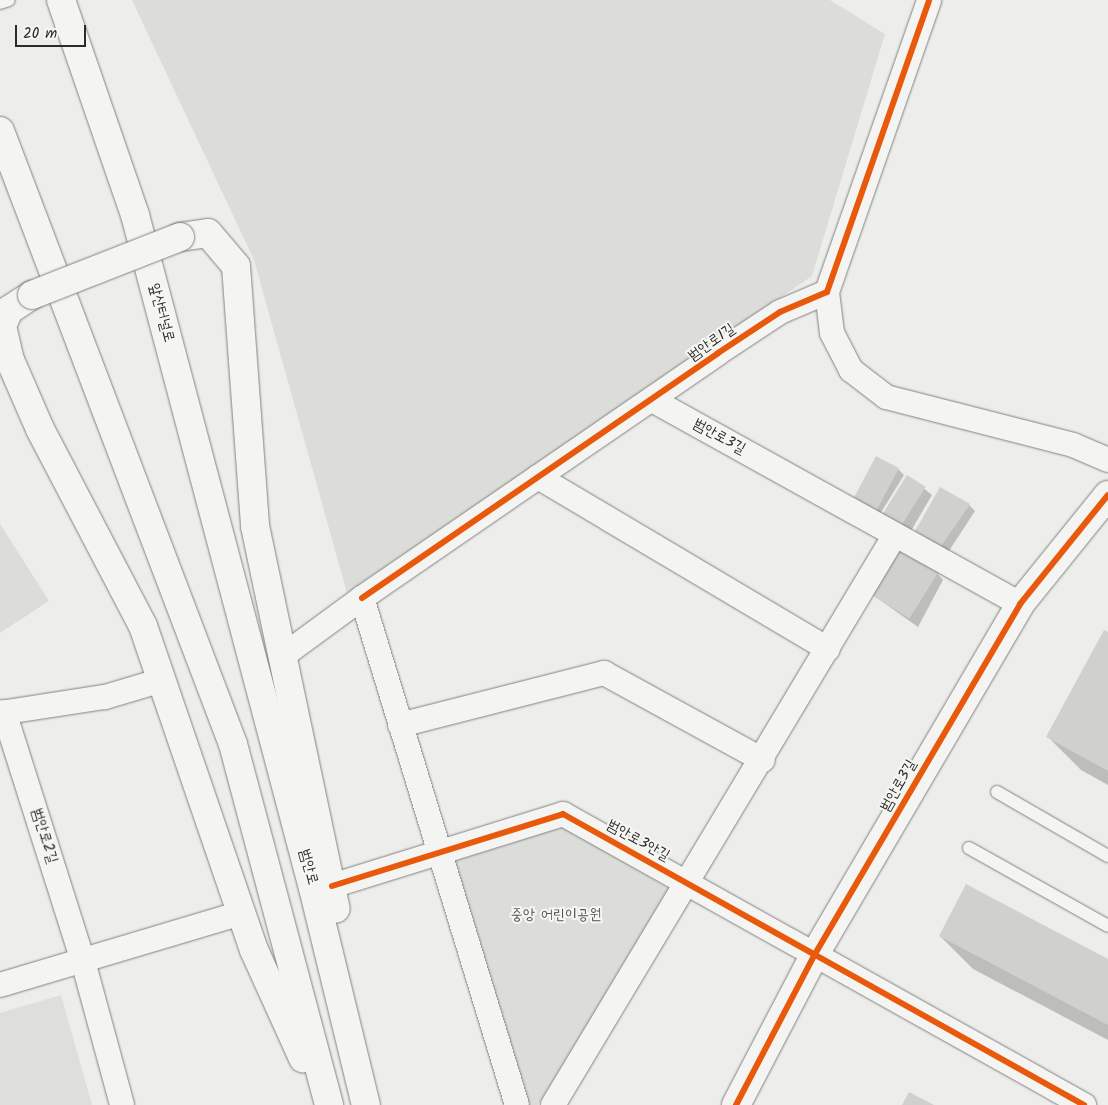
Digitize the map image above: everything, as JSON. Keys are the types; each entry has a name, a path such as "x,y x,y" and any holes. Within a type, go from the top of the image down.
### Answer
{"main road":[{"name":"앞산터널로","path":"61,0 135,215 243,632"},
{"path":"0,131 104,412 200,650 233,744 329,1105"},
{"path":"324,1105 241,913 143,626 40,429 10,360 2,326 9,310 32,295 180,238 208,233 236,266 255,526 332,886 370,1105"},
{"name":"범안로3길","path":"736,1105 815,954 1020,604 1108,495"},
{"name":"범안로","path":"243,632 314,888 366,1105"}],"street":[{"path":"929,0 827,292 832,332 851,370 886,397 1073,445 1108,460"},
{"name":"범안로1길","path":"362,598 654,401 780,312 827,292"},
{"name":"범안로3길","path":"654,401 1020,604"},
{"path":"538,478 828,649"},
{"path":"553,1105 762,760 895,535"},
{"path":"284,655 362,598 437,850 517,1105"},
{"path":"400,725 604,673 762,760"},
{"path":"2,712 106,697 162,680"},
{"name":"범안로2길","path":"2,712 83,961 122,1105"},
{"name":"범안로3안길","path":"332,886 437,850 563,814 1084,1105"},
{"path":"0,985 241,913"}],"lane":[{"path":"0,3 9,0"},
{"path":"997,792 1108,856"},
{"path":"970,848 1108,926"}],"shaded area":[{"path":"61,995 92,1105 0,1105 0,1013"}],"green space":[{"path":"132,0 830,0 885,34 812,276 347,593 254,260"},
{"path":"0,524 49,601 0,633"},
{"name":"중앙 어린이공원","path":"563,824 671,890 538,1105 528,1105 452,862 458,853"}],"building":[{"path":"876,456 899,468 875,514 852,502"},
{"path":"907,475 926,487 899,529 881,517"},
{"path":"940,487 970,504 940,548 915,531"},
{"path":"897,546 939,572 909,619 868,593"},
{"path":"1104,630 1108,632 1108,771 1046,737"},
{"path":"966,884 1108,959 1108,1025 939,936"},
{"path":"909,1092 934,1105 902,1105"}],"cycle path":[{"path":"362,598 780,312 827,292 929,0"},
{"path":"736,1105 815,954 1020,604 1108,495"},
{"path":"332,886 563,814 1084,1105"}]}
